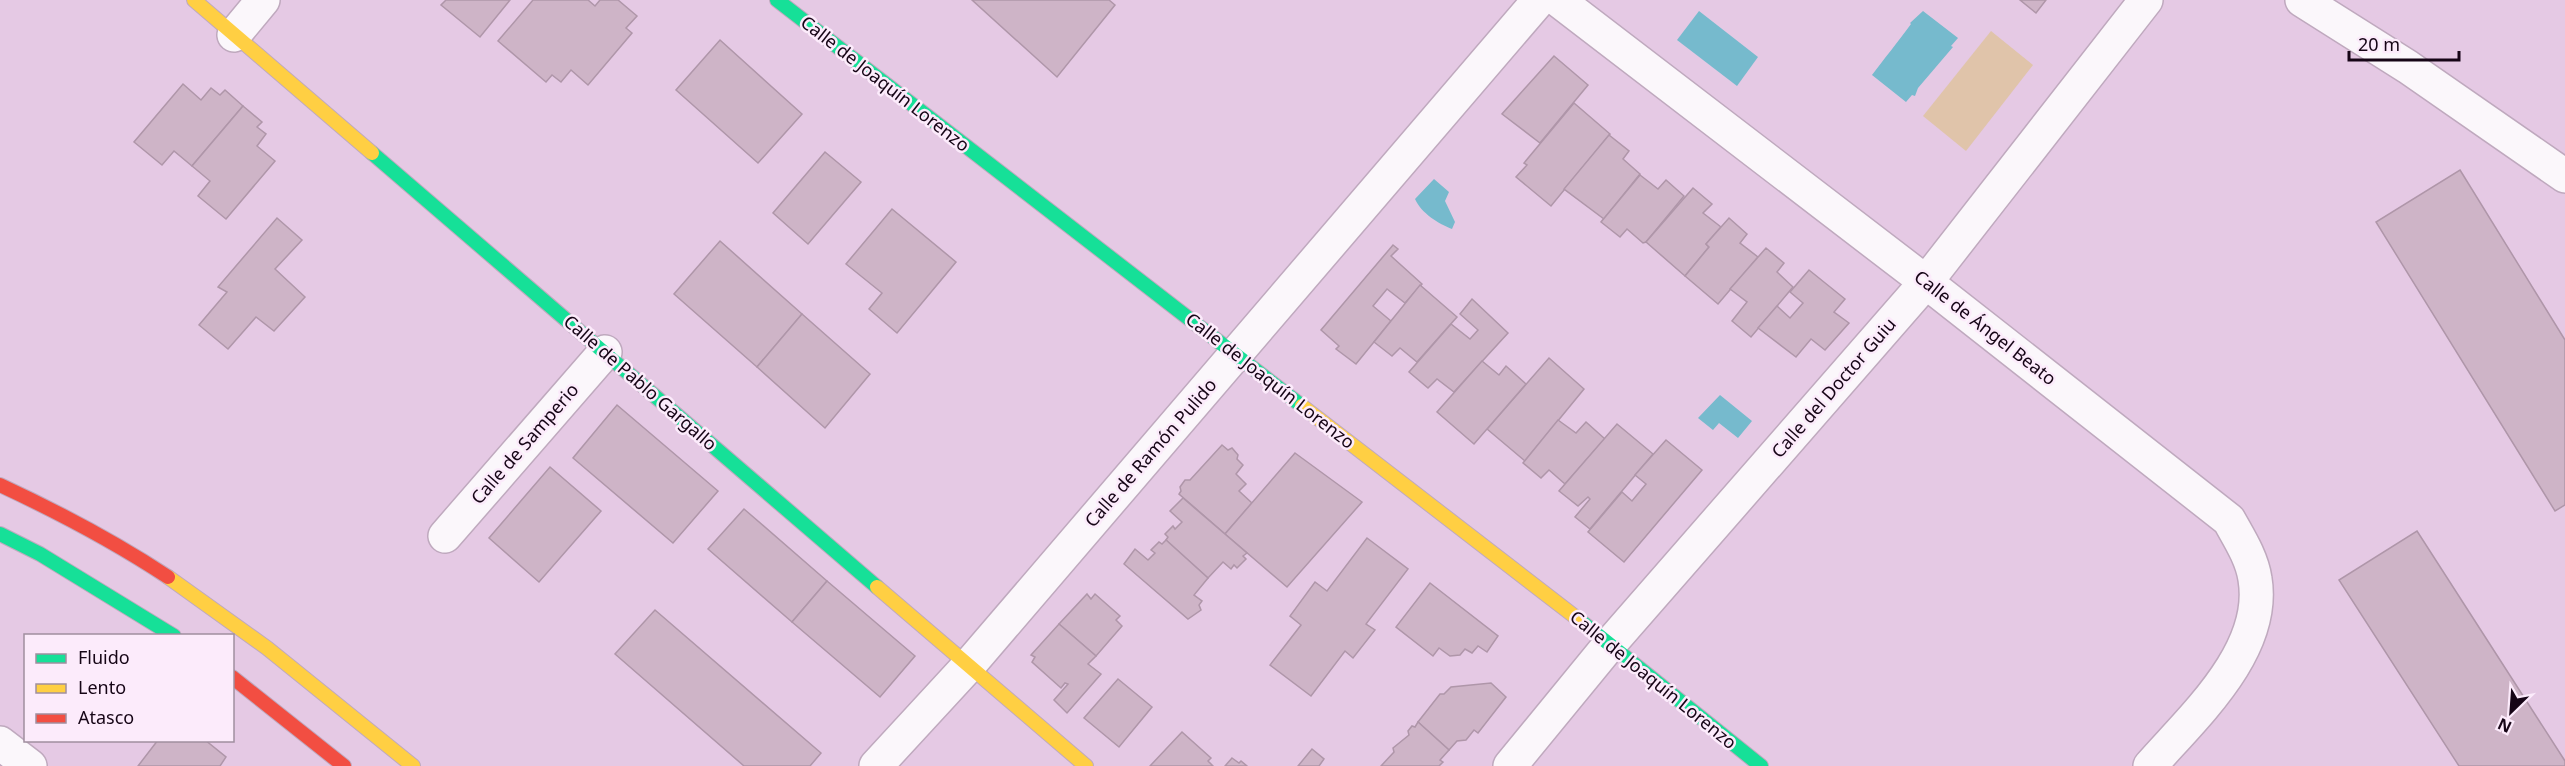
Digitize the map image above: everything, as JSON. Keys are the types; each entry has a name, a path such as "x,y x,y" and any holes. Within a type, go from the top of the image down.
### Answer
{"street":[{"name":"Calle de Pablo Gargallo","path":"194,0 970,664 1086,766"},
{"path":"234,35 263,0"},
{"name":"Calle de Joaquín Lorenzo","path":"777,0 1610,644 1761,766"},
{"name":"Calle de Ramón Pulido","path":"876,766 970,664 1539,0"},
{"name":"Calle de Ángel Beato","path":"1558,0 1926,282 2229,520 2245,548 2255,578 2253,626 2242,652 2226,677 2150,766"},
{"name":"Calle del Doctor Guiu","path":"1510,766 1610,644 1926,282 2146,0"},
{"path":"2302,0 2408,67 2565,176"},
{"name":"Calle de Samperio","path":"445,536 605,352"},
{"path":"0,485 80,525 137,557 196,596 288,664 413,766"},
{"path":"0,534 40,554 171,634"},
{"path":"234,679 344,766"},
{"path":"0,743 30,766"}],"shaded area":[{"path":"1991,31 2033,65 1966,151 1923,116"}],"water":[{"path":"1699,11 1758,57 1737,86 1677,40"},
{"path":"1923,11 1958,38 1918,88 1915,96 1912,95 1906,102 1872,75 1910,23"},
{"path":"1434,179 1449,192 1445,201 1455,222 1452,229 1421,209 1415,199"},
{"path":"1720,395 1752,421 1738,438 1719,423 1713,430 1698,418"}],"building":[{"path":"446,0 510,0 480,37 441,5"},
{"path":"533,0 588,0 595,6 600,0 618,0 637,16 626,28 632,33 588,85 571,70 561,82 552,75 546,82 498,41"},
{"path":"972,0 1109,0 1115,5 1057,77"},
{"path":"2020,0 2046,0 2036,13"},
{"path":"720,40 802,114 758,163 676,90"},
{"path":"1554,56 1588,85 1540,143 1502,114"},
{"path":"183,84 201,100 211,88 220,95 225,90 243,106 192,166 174,151 162,165 134,142"},
{"path":"1574,103 1610,134 1551,206 1516,177 1527,165 1524,163"},
{"path":"243,106 262,122 257,127 266,134 257,146 275,161 226,219 198,196 210,181 192,166"},
{"path":"1609,135 1629,151 1623,159 1640,174 1604,219 1564,189"},
{"path":"825,152 861,182 808,244 773,213"},
{"path":"2460,170 2565,340 2565,505 2555,511 2376,222"},
{"path":"1640,175 1658,189 1666,180 1684,196 1643,243 1627,229 1620,237 1601,222"},
{"path":"1693,188 1712,204 1703,213 1721,227 1706,244 1709,247 1685,276 1646,242"},
{"path":"892,209 956,262 897,333 869,309 882,293 846,264"},
{"path":"277,218 302,240 275,269 305,297 274,331 256,317 228,349 199,325 227,292 218,287"},
{"path":"1729,218 1747,234 1740,243 1758,257 1718,304 1685,276 1709,247 1706,244"},
{"path":"720,241 802,314 757,367 674,294"},
{"path":"1393,245 1398,249 1391,256 1422,284 1405,303 1387,289 1373,306 1391,321 1356,364 1336,349 1339,346 1321,330"},
{"path":"1766,248 1784,263 1777,272 1793,287 1751,337 1732,321 1747,302 1730,289"},
{"path":"1809,270 1845,299 1834,312 1849,323 1825,350 1811,339 1796,357 1758,328 1777,306 1790,318 1803,303 1790,292"},
{"path":"1420,285 1457,317 1417,362 1400,348 1392,356 1374,342"},
{"path":"1472,299 1508,333 1454,392 1437,379 1428,388 1409,372 1451,324 1470,339 1478,330 1460,314"},
{"path":"802,314 870,374 825,428 757,367"},
{"path":"1549,358 1584,389 1525,461 1487,429"},
{"path":"1482,361 1499,375 1506,366 1526,384 1474,444 1437,412"},
{"path":"617,405 718,491 673,543 573,458"},
{"path":"1558,420 1576,433 1586,422 1605,439 1565,484 1549,470 1541,478 1523,463"},
{"path":"1617,424 1653,454 1590,529 1575,517 1590,499 1588,497 1578,506 1559,491"},
{"path":"1666,440 1702,470 1624,562 1588,532 1622,492 1632,501 1646,484 1635,475"},
{"path":"1222,445 1228,450 1232,448 1238,455 1237,459 1243,465 1236,474 1246,484 1239,491 1252,503 1225,534 1179,494 1180,487 1185,480 1190,480"},
{"path":"1295,453 1362,502 1287,587 1225,534"},
{"path":"550,467 601,511 539,582 489,538"},
{"path":"1183,498 1247,553 1243,556 1246,559 1237,568 1234,565 1231,569 1223,562 1208,578 1166,540 1168,537 1165,534 1173,526 1175,529 1182,522 1170,511"},
{"path":"744,509 827,581 792,622 708,549"},
{"path":"2417,531 2565,761 2565,766 2459,766 2339,580"},
{"path":"1367,538 1408,569 1366,624 1375,630 1353,658 1345,651 1311,696 1270,665 1301,625 1290,616 1315,582 1327,591"},
{"path":"1166,540 1208,578 1194,595 1202,601 1199,605 1201,610 1188,619 1124,564 1135,549 1148,560 1155,553 1151,550 1159,542 1162,544"},
{"path":"827,581 915,656 880,697 792,622"},
{"path":"1430,583 1498,636 1487,652 1478,646 1472,653 1465,649 1460,655 1450,656 1439,648 1433,656 1396,627"},
{"path":"1087,594 1091,599 1095,594 1120,616 1116,620 1122,626 1096,656 1059,624"},
{"path":"655,610 821,753 810,766 744,766 615,654"},
{"path":"1059,624 1096,656 1088,664 1101,674 1067,713 1054,700 1068,684 1065,683 1061,688 1032,662 1035,657 1031,655"},
{"path":"1118,679 1152,707 1119,747 1084,718"},
{"path":"1491,683 1506,697 1478,733 1474,730 1466,740 1457,741 1449,750 1418,722 1440,694 1444,694 1451,687"},
{"path":"1418,722 1449,750 1440,760 1443,762 1439,766 1381,766 1394,752 1393,748 1409,735 1408,731"},
{"path":"1182,732 1211,758 1208,761 1213,766 1150,766"},
{"path":"156,742 207,742 226,757 220,766 138,766"},
{"path":"1312,749 1324,759 1319,766 1298,766"},
{"path":"1232,758 1239,763 1241,761 1247,766 1225,766"}],"traffic: fast":[{"path":"777,0 1302,406"},
{"path":"372,153 877,587"},
{"path":"0,534 40,554 171,634"},
{"path":"1578,619 1761,766"}],"traffic: slow":[{"path":"194,0 372,153"},
{"path":"1302,406 1578,619"},
{"path":"168,577 267,648 413,766"},
{"path":"877,587 1086,766"}],"traffic: jam":[{"path":"0,485 86,528 168,577"},
{"path":"234,679 344,766"}]}
